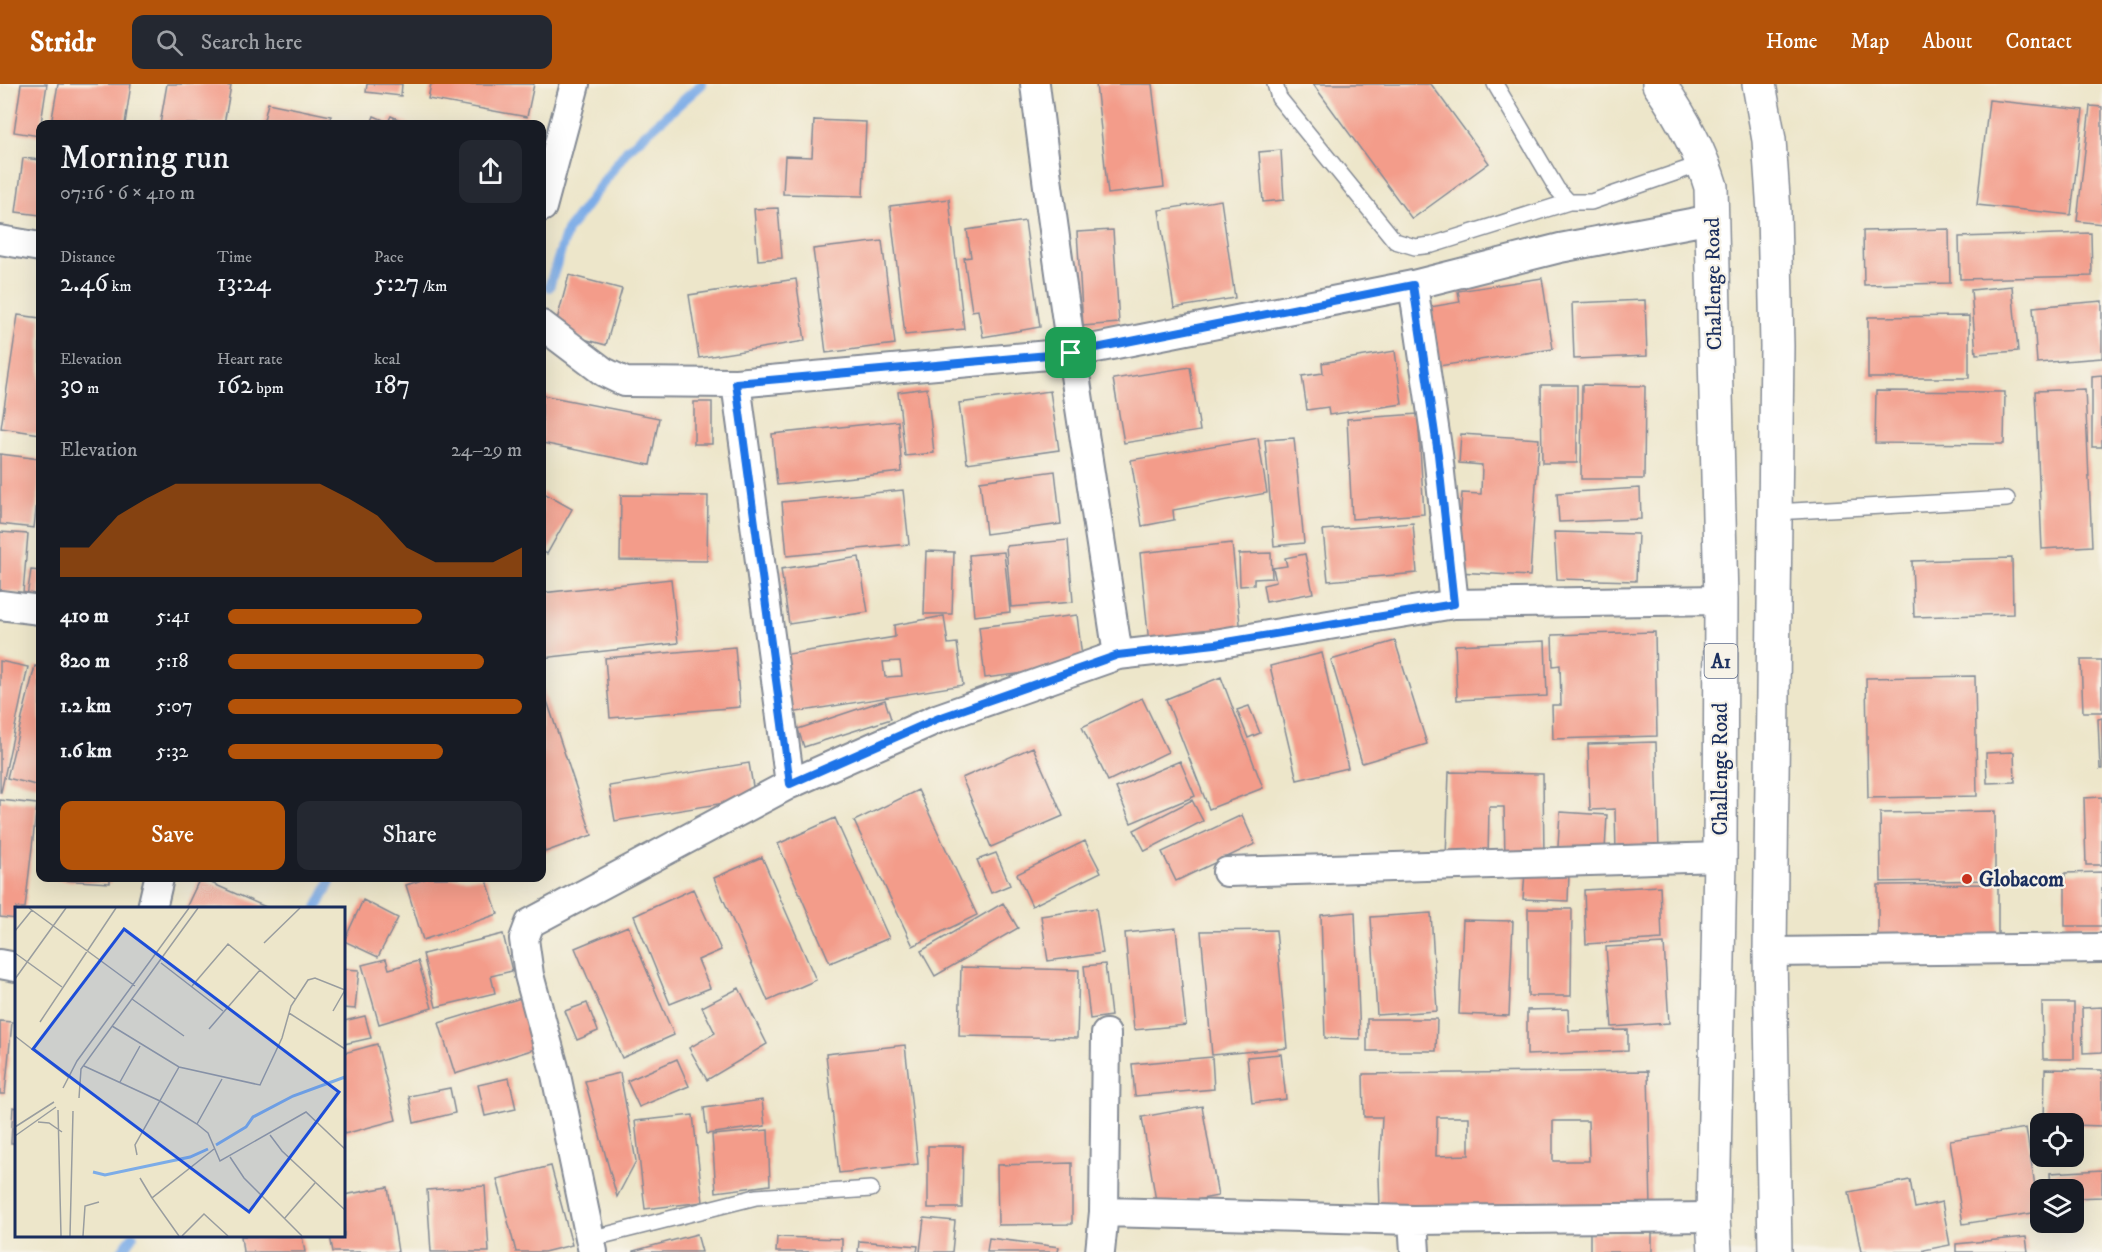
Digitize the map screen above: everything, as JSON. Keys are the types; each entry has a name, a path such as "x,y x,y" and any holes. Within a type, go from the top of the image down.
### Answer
{"highway":[{"name":"Challenge Road","path":"1659,84 1677,111 1704,163 1711,187 1721,600 1720,857 1713,1217 1715,1252"},
{"path":"1759,84 1769,140 1774,212 1777,346 1770,952 1775,1252"}],"street":[{"path":"546,192 575,84"},
{"path":"1035,84 1047,188 1118,655"},
{"path":"546,328 604,372 625,382 736,383 1071,353 1413,285 1550,250 1712,219"},
{"path":"0,240 36,246"},
{"path":"1413,285 1438,454 1454,604"},
{"path":"736,383 790,784"},
{"path":"592,1246 556,1075 530,975 524,939 530,922 790,784 939,718 1118,655 1215,644 1454,604 1721,600"},
{"path":"0,605 36,610"},
{"path":"1227,872 1720,857"},
{"path":"152,907 158,882"},
{"path":"1770,952 2102,948"},
{"path":"0,964 15,967"},
{"path":"1100,1252 1104,1212 1106,1034"},
{"path":"1104,1212 1413,1220 1713,1217"},
{"path":"1413,1220 1415,1252"}],"lane":[{"path":"1275,84 1279,98 1395,241 1415,247 1432,245 1569,201 1591,202 1704,163"},
{"path":"1495,84 1557,189 1569,201"},
{"path":"1775,512 2007,499"},
{"path":"592,1246 756,1197 871,1189"}],"building":[{"path":"21,84 47,84 41,120 36,120 36,136 14,132"},
{"path":"58,84 131,84 126,120 52,120"},
{"path":"167,84 231,86 225,120 161,120"},
{"path":"367,84 402,84 401,96 366,92"},
{"path":"431,84 534,84 527,117 428,99"},
{"path":"1096,84 1152,84 1164,187 1108,194"},
{"path":"1313,84 1431,84 1489,163 1412,219"},
{"path":"1989,100 2083,110 2071,215 1977,205"},
{"path":"268,103 331,116 330,120 264,120"},
{"path":"2090,106 2102,107 2102,224 2077,221"},
{"path":"391,116 400,120 389,120"},
{"path":"814,120 866,122 863,196 783,194 785,156 812,157"},
{"path":"1281,150 1284,200 1263,202 1259,152"},
{"path":"23,158 36,160 36,214 16,212"},
{"path":"949,199 964,329 905,335 890,206"},
{"path":"1221,200 1235,298 1174,308 1159,210"},
{"path":"778,208 782,258 758,260 754,209"},
{"path":"1025,221 1040,327 983,337 978,310 972,311 964,258 971,257 967,230"},
{"path":"1949,229 1950,283 1864,285 1863,231"},
{"path":"1113,230 1119,323 1083,326 1077,232"},
{"path":"2091,233 2092,276 1960,279 1959,237"},
{"path":"882,241 895,344 826,353 813,249"},
{"path":"569,275 622,289 606,345 554,331"},
{"path":"1542,278 1553,349 1439,366 1430,307 1460,302 1458,291"},
{"path":"796,279 805,341 699,358 689,295"},
{"path":"2012,286 2018,351 1976,354 1971,290"},
{"path":"1645,300 1647,356 1574,359 1572,303"},
{"path":"2102,301 2102,358 2037,363 2033,307"},
{"path":"18,315 36,317 36,433 1,428"},
{"path":"1969,316 1969,378 1868,378 1868,317"},
{"path":"1395,351 1402,404 1329,415 1328,407 1307,410 1302,376 1323,373 1322,363"},
{"path":"1190,367 1200,431 1124,443 1113,379"},
{"path":"2102,375 2102,447 2092,447 2092,376"},
{"path":"1541,385 1577,385 1577,463 1542,463"},
{"path":"1582,385 1645,386 1644,479 1581,479"},
{"path":"927,388 934,453 905,456 898,392"},
{"path":"2085,389 2092,546 2042,549 2035,391"},
{"path":"1050,391 1059,450 967,463 959,403"},
{"path":"1876,391 2005,392 2004,444 1875,443"},
{"path":"546,396 659,418 650,465 546,444"},
{"path":"694,402 712,402 712,444 694,444"},
{"path":"1418,414 1424,514 1352,519 1347,419"},
{"path":"898,421 902,472 777,485 772,434"},
{"path":"1461,434 1539,439 1530,576 1457,572 1462,493 1481,494 1482,465 1459,463"},
{"path":"1258,438 1267,493 1173,510 1174,520 1142,526 1131,460"},
{"path":"1294,438 1304,543 1274,546 1265,440"},
{"path":"0,454 36,458 34,528 0,524"},
{"path":"1055,471 1061,524 986,534 980,481"},
{"path":"1640,488 1641,519 1559,522 1557,493"},
{"path":"903,490 909,544 787,556 782,502"},
{"path":"546,494 572,509 546,553"},
{"path":"621,495 708,496 707,561 620,560"},
{"path":"1413,523 1417,573 1328,581 1323,530"},
{"path":"0,532 28,534 23,593 0,591"},
{"path":"1554,532 1638,534 1636,581 1557,579"},
{"path":"1068,540 1073,602 1011,607 1006,546"},
{"path":"1232,543 1241,634 1149,644 1140,553"},
{"path":"926,551 954,552 952,614 924,614"},
{"path":"1004,552 1010,612 974,616 969,555"},
{"path":"1271,553 1272,578 1254,579 1254,585 1240,586 1239,554"},
{"path":"1305,554 1313,593 1266,602 1263,585 1276,582 1273,568 1287,566 1285,558"},
{"path":"859,557 868,612 789,624 781,569"},
{"path":"2012,558 2013,614 1914,617 1912,561"},
{"path":"31,570 36,571 36,604 26,603"},
{"path":"671,579 678,643 546,658 546,593"},
{"path":"1077,615 1083,666 985,678 979,627"},
{"path":"944,616 948,644 957,643 963,685 791,713 782,655 895,637 894,625","holes":["900,661 902,676 885,677 883,662"]},
{"path":"1655,632 1657,736 1553,739 1552,705 1561,705 1560,665 1553,666 1552,635"},
{"path":"1395,641 1427,744 1362,763 1331,660"},
{"path":"1545,641 1547,696 1457,700 1455,645"},
{"path":"735,647 740,707 610,718 605,658"},
{"path":"1322,653 1348,768 1297,780 1270,666"},
{"path":"2081,660 2102,660 2102,712 2083,712"},
{"path":"0,661 28,667 1,792 0,792"},
{"path":"35,666 36,666 36,785 7,778"},
{"path":"1975,676 1977,796 1868,798 1866,678"},
{"path":"1221,677 1263,788 1209,809 1166,699"},
{"path":"546,698 592,835 546,852"},
{"path":"1142,698 1168,752 1108,781 1082,727"},
{"path":"885,700 891,719 804,747 798,729"},
{"path":"1249,706 1260,733 1248,738 1237,710"},
{"path":"2102,718 2102,769 2100,769 2098,719"},
{"path":"1656,742 1659,852 1616,853 1615,809 1590,810 1588,744"},
{"path":"1033,747 1063,816 991,847 962,778"},
{"path":"2014,752 2015,782 1987,783 1986,753"},
{"path":"1180,761 1195,796 1131,823 1116,788"},
{"path":"749,763 755,798 615,821 609,786"},
{"path":"1449,772 1543,774 1544,858 1505,859 1504,807 1489,807 1488,859 1446,858"},
{"path":"918,790 977,915 913,946 854,821"},
{"path":"2102,797 2102,865 2086,865 2084,798"},
{"path":"0,800 36,804 25,907 15,907 15,919 0,917"},
{"path":"1192,800 1203,821 1145,851 1134,830"},
{"path":"1995,811 1995,880 1881,882 1880,813"},
{"path":"1560,812 1607,815 1605,850 1558,847"},
{"path":"1242,815 1255,844 1176,881 1162,852"},
{"path":"835,818 889,938 830,963 778,844"},
{"path":"1085,841 1101,872 1032,906 1017,874"},
{"path":"996,853 1010,885 991,893 977,860"},
{"path":"762,857 816,980 768,1001 714,878"},
{"path":"1525,872 1569,874 1568,901 1523,899"},
{"path":"2102,872 2102,926 2065,926 2065,873"},
{"path":"198,882 209,882 266,907 186,907"},
{"path":"415,882 487,882 498,914 423,940 406,885"},
{"path":"1998,884 1998,938 1878,939 1878,885"},
{"path":"1660,886 1662,939 1586,944 1584,890"},
{"path":"693,889 721,950 698,960 710,988 670,1004 634,916"},
{"path":"363,900 398,918 378,957 345,941"},
{"path":"1003,903 1018,928 935,976 921,951"},
{"path":"1096,908 1103,953 1048,961 1041,916"},
{"path":"1528,909 1572,909 1571,996 1528,996"},
{"path":"1355,912 1360,1039 1325,1038 1321,915"},
{"path":"1431,913 1437,1011 1377,1015 1371,917"},
{"path":"1463,920 1513,921 1509,1016 1459,1014"},
{"path":"628,926 674,1035 622,1058 575,948"},
{"path":"1176,928 1186,1025 1134,1030 1125,933"},
{"path":"1276,930 1287,1048 1212,1055 1201,931"},
{"path":"503,934 512,971 491,976 495,993 436,1007 423,954"},
{"path":"1664,944 1669,1023 1612,1027 1606,947"},
{"path":"386,959 389,969 418,961 432,1008 379,1024 362,965"},
{"path":"1105,964 1111,1016 1090,1019 1084,966"},
{"path":"961,967 1079,970 1077,1038 959,1036"},
{"path":"345,969 359,970 355,1009 345,1008"},
{"path":"739,988 767,1044 707,1080 689,1048 715,1033 702,1007"},
{"path":"521,998 538,1048 455,1074 439,1023"},
{"path":"587,1003 598,1031 577,1040 565,1011"},
{"path":"2042,1003 2074,1003 2074,1059 2043,1059"},
{"path":"2102,1007 2102,1052 2083,1053 2082,1008"},
{"path":"1568,1009 1569,1031 1628,1030 1628,1051 1527,1055 1527,1010"},
{"path":"365,1016 371,1038 345,1044 345,1021"},
{"path":"1367,1019 1437,1019 1436,1051 1367,1051"},
{"path":"0,1021 12,1022 5,1094 0,1094"},
{"path":"377,1044 396,1120 345,1134 345,1053"},
{"path":"905,1045 918,1164 839,1173 826,1054"},
{"path":"1281,1054 1286,1099 1252,1103 1247,1057"},
{"path":"1212,1057 1214,1089 1135,1096 1132,1064"},
{"path":"677,1059 689,1086 639,1107 627,1081"},
{"path":"2045,1069 2102,1070 2102,1126 2084,1125 2084,1113 2044,1113"},
{"path":"1648,1071 1651,1209 1380,1209 1382,1117 1364,1117 1363,1074","holes":["1437,1117 1469,1117 1469,1155 1436,1156","1553,1121 1588,1121 1589,1161 1553,1161"]},
{"path":"620,1073 636,1161 617,1197 585,1081"},
{"path":"509,1078 516,1109 485,1116 478,1085"},
{"path":"450,1088 455,1113 414,1123 409,1096"},
{"path":"762,1100 765,1126 707,1134 704,1108"},
{"path":"1202,1106 1218,1196 1157,1207 1142,1117"},
{"path":"13,1107 15,1108 15,1143 11,1143"},
{"path":"693,1115 703,1202 645,1209 635,1121"},
{"path":"2026,1128 2030,1167 2032,1167 2034,1179 2030,1179 2030,1213 1963,1224 1950,1140"},
{"path":"768,1130 770,1185 716,1192 712,1135"},
{"path":"928,1146 963,1146 962,1208 928,1208"},
{"path":"1072,1163 1072,1224 998,1225 997,1165"},
{"path":"551,1166 572,1245 544,1252 516,1252 497,1179"},
{"path":"2102,1170 2102,1197 2084,1198 2084,1179 2050,1179 2050,1173"},
{"path":"1910,1180 1915,1208 1942,1202 1950,1245 1924,1250 1924,1252 1861,1252 1849,1192"},
{"path":"485,1186 489,1252 431,1252 427,1190"},
{"path":"388,1187 398,1252 333,1252 330,1237 345,1237 345,1195"},
{"path":"924,1218 955,1221 952,1252 920,1252"},
{"path":"1590,1233 1652,1233 1652,1252 1590,1252"},
{"path":"697,1234 702,1252 633,1252 633,1251"},
{"path":"241,1237 302,1237 305,1252 243,1252"},
{"path":"777,1237 842,1239 842,1252 776,1252"},
{"path":"2026,1237 2028,1252 1956,1252 1956,1244"},
{"path":"989,1238 1059,1247 1058,1252 987,1252"},
{"path":"859,1241 918,1246 917,1252 858,1252"}],"waterway":[{"path":"549,287 567,231 627,150 702,84"},
{"path":"318,907 330,882"},
{"path":"121,1252 132,1237"}],"place":[{"name":"Globacom","path":"1967,879"}],"route":[{"path":"1413,285 1438,454 1454,604 1215,644 1118,655 939,718 790,784 736,383 1071,353 1413,285"}]}
